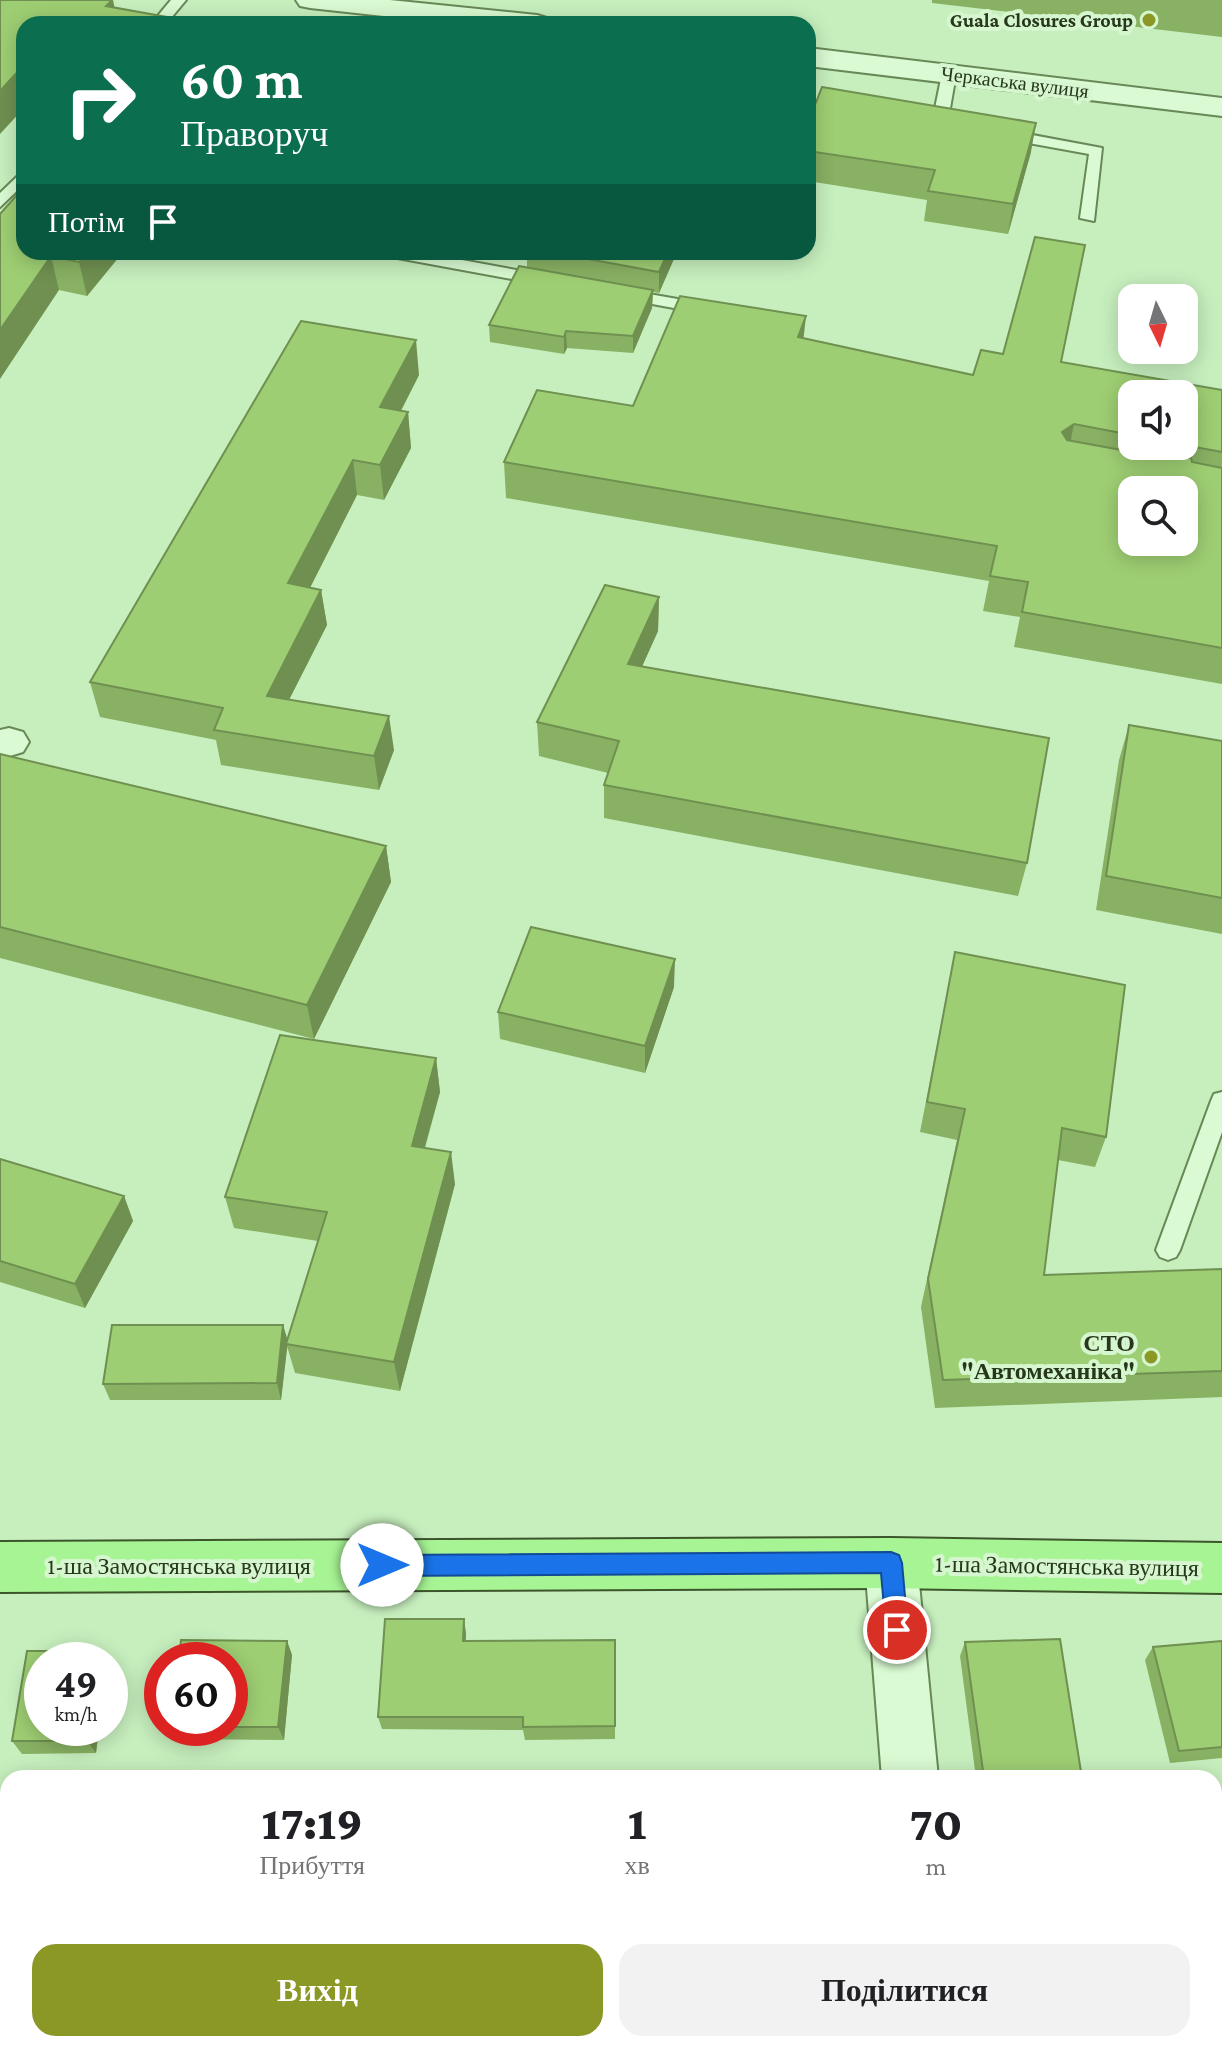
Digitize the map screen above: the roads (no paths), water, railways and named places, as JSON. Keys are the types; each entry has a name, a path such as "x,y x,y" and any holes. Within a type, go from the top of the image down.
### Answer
{"main road":[{"name":"1-ша Замостянська вулиця","path":"0,1567 891,1563 1222,1568"}],"street":[{"path":"310,0 433,6 465,16"},
{"name":"Черкаська вулиця","path":"816,58 1222,107"},
{"path":"891,1563 909,1770"}],"lane":[{"path":"165,16 179,0"},
{"path":"949,74 940,123 1097,151 1088,218"},
{"path":"0,202 16,184"},
{"path":"436,260 562,283"},
{"path":"609,291 717,311"},
{"path":"1168,1250 1222,1101"}],"place":[{"name":"Guala Closures Group","path":"1149,20"},
{"name":"СТО \"Автомеханіка\"","path":"1151,1357"}]}
